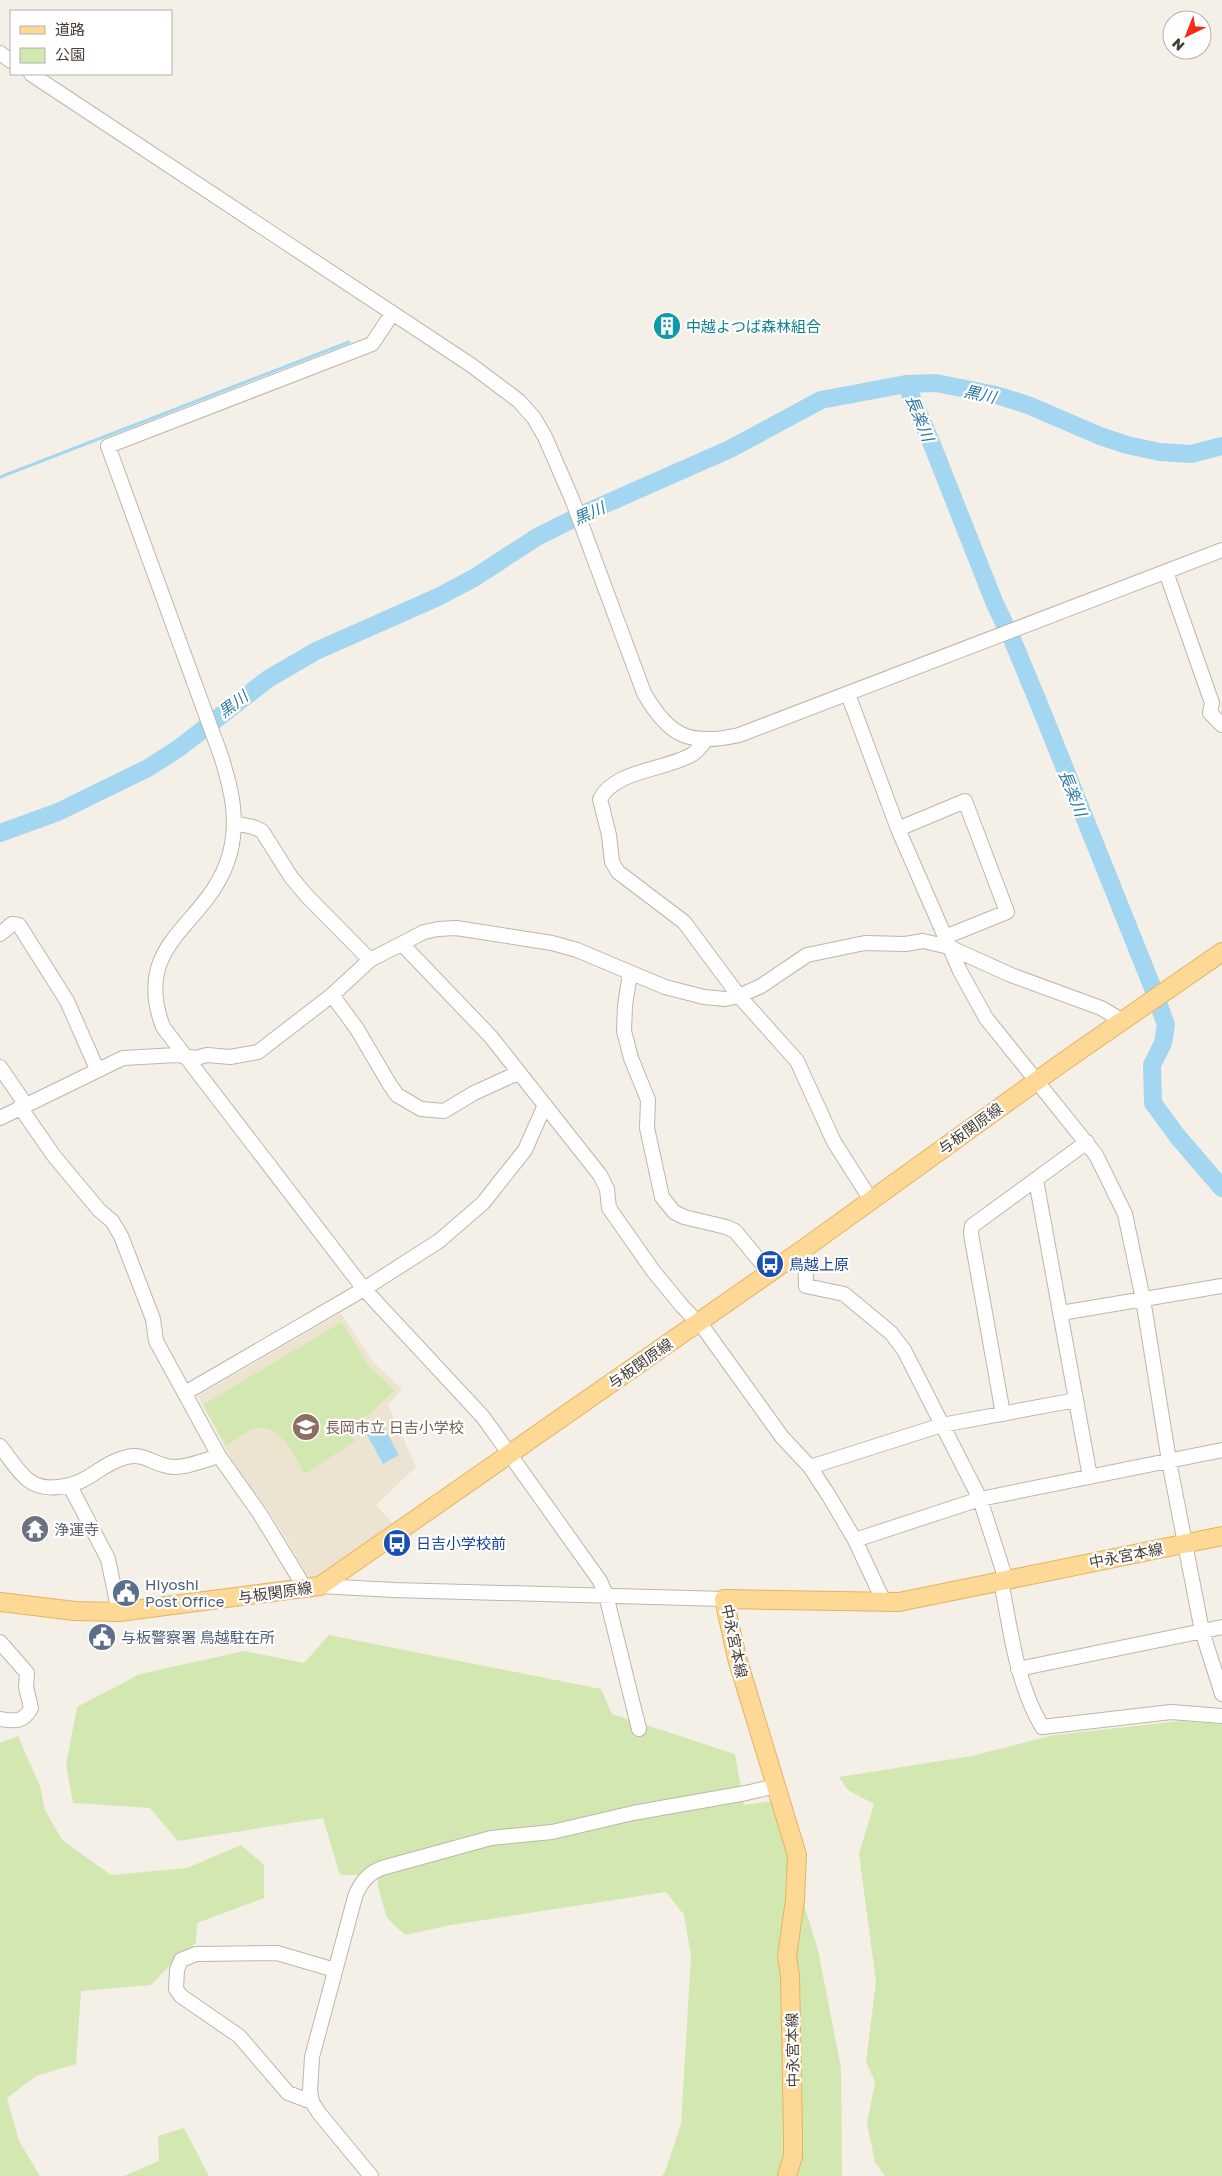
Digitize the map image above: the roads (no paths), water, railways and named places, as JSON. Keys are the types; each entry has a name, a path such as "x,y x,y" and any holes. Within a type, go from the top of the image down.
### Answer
{"main road":[{"name":"与板関原線","path":"0,1602 75,1611 119,1612 313,1587 350,1566 804,1248 1036,1081 1222,952"},
{"name":"中永宮本線","path":"786,2176 792,2156 793,2134 788,1943 798,1863 793,1839 737,1658 724,1599 884,1602 920,1599 1222,1536"}],"street":[{"path":"33,75 502,387 519,401 534,418 545,437 572,498 635,669 650,704 673,729 693,738 705,741 739,735 1015,631 1222,550"},
{"path":"392,314 372,344 108,446 232,788 234,823 230,853 218,883 196,913 168,944 160,960 155,975 156,1009 163,1027 187,1055 364,1289 483,1417 600,1581 606,1595 639,1729"},
{"path":"1166,572 1212,703 1210,713 1222,725"},
{"path":"848,694 898,829 947,942 986,1018 1087,1142 1106,1173 1125,1214 1143,1299 1169,1461 1202,1631 1222,1694"},
{"path":"705,741 691,755 608,787 600,799 609,834 612,862 618,872 684,922 739,996 797,1061 834,1142 871,1200"},
{"path":"898,829 965,801 1007,912 947,942"},
{"path":"234,823 262,831 291,877 370,960"},
{"path":"0,934 12,924 19,925 67,1002 97,1069"},
{"path":"0,1118 97,1069 123,1058 132,1056 187,1055 196,1058 207,1055 230,1057 258,1052 332,995 370,960 424,932 456,928 552,943 577,950 665,986 704,997 725,999 739,996 761,986 807,955 865,943 947,942 1011,975 1101,1008 1123,1021"},
{"path":"402,944 491,1037 600,1174 607,1189 609,1208 637,1248 682,1306 698,1322 782,1437 810,1467 855,1540 884,1602"},
{"path":"630,973 625,1006 624,1031 631,1058 648,1100 647,1128 662,1197 674,1212 684,1217 735,1231 769,1272"},
{"path":"332,995 358,1029 390,1085 398,1094 421,1109 444,1111 474,1093 518,1073"},
{"path":"0,1067 54,1156 100,1210 112,1221 121,1236 153,1320 156,1340 219,1456 313,1587 724,1599"},
{"path":"185,1393 364,1289 439,1241 482,1203 525,1150 545,1105"},
{"path":"1003,1414 971,1234 972,1226 1087,1142"},
{"path":"1036,1180 1090,1476"},
{"path":"804,1248 806,1286 844,1294 891,1333 904,1350 980,1499 1004,1581 1018,1669 1028,1703 1042,1727 1171,1712 1222,1716"},
{"path":"1061,1313 1222,1286"},
{"path":"810,1467 942,1425 1076,1400"},
{"path":"0,1446 27,1481 35,1486 45,1488 70,1486 118,1459 128,1456 145,1457 175,1467 219,1456"},
{"path":"855,1540 980,1499 1222,1450"},
{"path":"70,1486 108,1559 119,1612"},
{"path":"1018,1669 1222,1627"},
{"path":"0,1642 27,1673 26,1688 31,1708 25,1718 18,1722 0,1719"},
{"path":"371,2176 328,2126 312,2102 309,2077 312,2057 359,1887 373,1871 491,1838 552,1832 633,1813 776,1786"},
{"path":"312,2102 288,2092 239,2036 181,1996 176,1989 177,1970 181,1960 189,1955 248,1952 278,1953 335,1970"}],"water":[{"path":"382,1424 399,1455 383,1464 366,1433"}],"waterway":[{"path":"0,477 349,342"},
{"name":"黒川","path":"0,833 58,812 148,768 179,748 268,679 316,651 438,597 474,578 537,537 585,513 730,449 821,400 906,384 936,383 996,395 1028,405 1100,436 1127,445 1160,452 1191,454 1222,446"},
{"name":"長楽川","path":"906,384 995,604 1012,639 1041,709 1166,1025 1163,1043 1152,1065 1153,1103 1178,1137 1222,1188"}],"place":[{"name":"中越よつば森林組合","path":"667,326"},
{"name":"鳥越上原","path":"770,1264"},
{"name":"長岡市立 日吉小学校","path":"306,1427"},
{"name":"浄運寺","path":"35,1529"},
{"name":"日吉小学校前","path":"397,1543"},
{"name":"Hiyoshi Post Office","path":"126,1593"},
{"name":"与板警察署 鳥越駐在所","path":"102,1637"}]}
